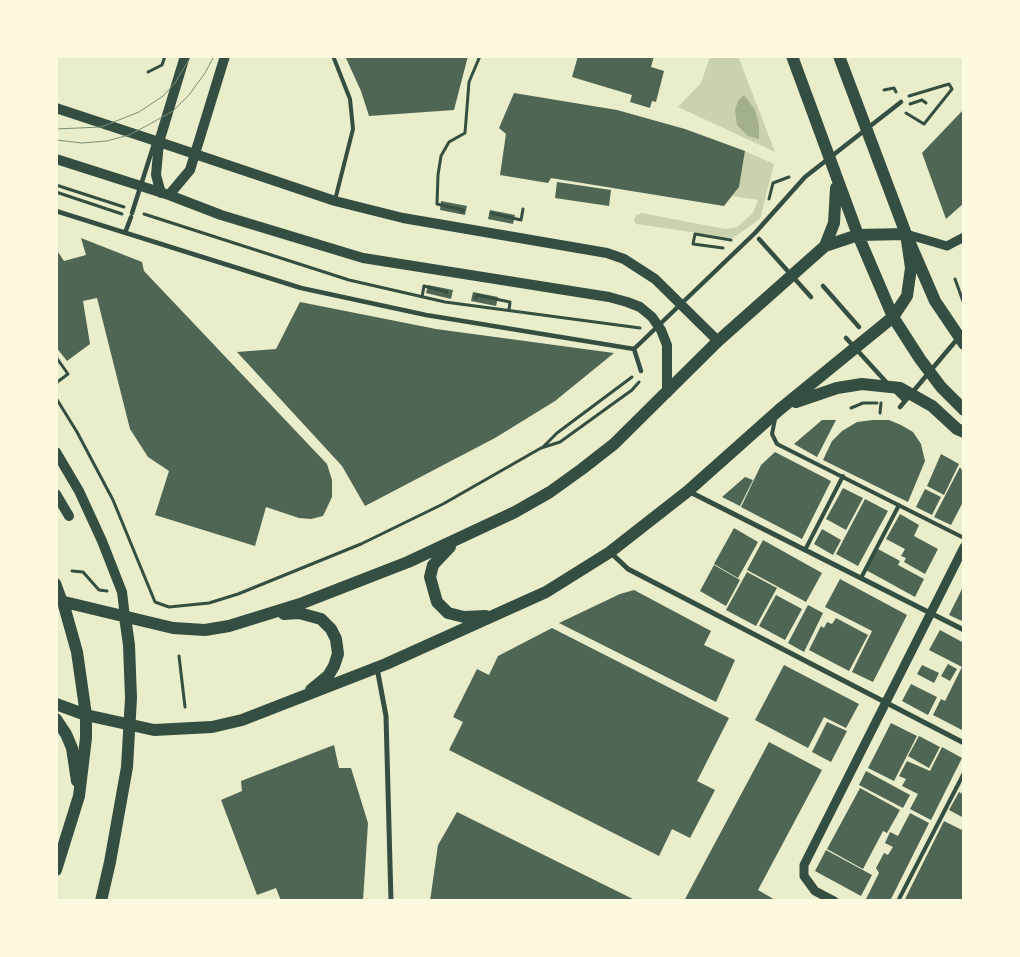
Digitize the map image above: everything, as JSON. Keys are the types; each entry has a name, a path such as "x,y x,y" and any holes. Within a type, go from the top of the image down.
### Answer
{"main road":[{"path":"165,194 156,175 159,142 183,56"},
{"path":"165,194 190,170 225,56"},
{"path":"792,56 835,176 893,317 941,387 964,410"},
{"path":"839,56 906,234 936,301 964,344"},
{"path":"56,108 335,201 403,218 607,253 624,259 655,279 718,342"},
{"path":"56,159 165,194 221,215 363,258 609,297 633,305 652,317 661,330 666,345 666,393"},
{"path":"825,246 834,223 837,197 835,176"},
{"path":"60,601 173,628 206,630 229,626 269,614 353,585 465,536 550,492 614,444 718,342 825,246 858,235 906,234"},
{"path":"56,704 86,715 154,730 212,727 242,720 377,668 501,614 569,578 610,552 688,491 779,410 893,317 906,296 911,268 906,234"},
{"path":"779,410 809,396 837,388 862,384 900,388 932,406 957,429 964,432"},
{"path":"56,452 79,491 102,541 122,592 131,671 130,726 120,812 101,901"},
{"path":"56,494 69,516"},
{"path":"465,536 441,554 433,565 430,577 437,602 448,613 475,618 501,614"},
{"path":"56,583 77,652 86,715 85,761 79,796 56,870"},
{"path":"269,614 299,613 311,615 321,619 331,629 336,639 338,654 334,666 328,676 302,697"},
{"path":"56,719 66,734 72,748 79,796"}],"street":[{"path":"125,233 183,56"},
{"path":"634,349 738,250 805,177 901,102"},
{"path":"56,211 301,288 426,315 634,349"},
{"path":"906,234 947,246 964,237"},
{"path":"760,239 811,297"},
{"path":"824,286 859,327"},
{"path":"900,407 964,331"},
{"path":"846,338 905,401"},
{"path":"634,349 641,370"},
{"path":"688,491 964,630"},
{"path":"834,901 815,891 804,876 804,865 964,547"},
{"path":"610,552 628,569 964,743"},
{"path":"377,668 386,716 391,901"}],"lane":[{"path":"332,56 350,99 353,129 335,201"},
{"path":"779,410 773,423 772,434 777,444 964,538"},
{"path":"805,550 843,476"},
{"path":"861,578 899,505"},
{"path":"898,901 964,773"}],"path":[{"path":"148,72 162,65 165,56"},
{"path":"462,212 463,210 437,204 438,175 441,156 449,142 465,132 469,82 480,56"},
{"path":"901,102 904,98 949,84 952,89 924,124"},
{"path":"773,183 792,176"},
{"path":"56,184 131,213"},
{"path":"56,192 131,213"},
{"path":"491,213 521,220 522,209"},
{"path":"140,213 349,280 422,297 638,327 646,332"},
{"path":"734,241 695,234 693,244 738,250"},
{"path":"955,279 964,304"},
{"path":"422,297 424,286 446,293"},
{"path":"476,298 476,295 510,302 509,310"},
{"path":"56,358 68,374 56,383"},
{"path":"541,448 557,433 641,370"},
{"path":"56,398 77,432 113,500 155,602 169,607 209,603 238,594 361,544 444,504 541,448 560,442 632,390 644,376"},
{"path":"851,408 863,403 881,403 900,407"},
{"path":"880,413 881,403"},
{"path":"72,571 83,572 99,590 110,592"},
{"path":"179,656 186,708"}],"shaded area":[{"path":"710,56 738,56 775,152 678,107 701,83"},
{"path":"744,95 755,110 759,125 759,139 748,136 737,125 735,110 738,101"},
{"path":"745,151 774,164 760,219 733,238 636,224 634,221 636,215 642,213 725,229 737,227 753,213 758,200 732,196 739,187"}],"building":[{"path":"345,56 468,56 454,110 369,116 361,91"},
{"path":"578,56 654,56 651,67 664,71 656,102 652,101 650,108 630,102 632,95 572,77"},
{"path":"514,93 617,110 685,129 745,151 739,187 724,206 551,178 548,183 500,175 506,134 499,128"},
{"path":"964,109 964,203 946,219 922,153"},
{"path":"557,182 611,190 609,206 555,198"},
{"path":"441,201 467,206 465,215 440,210"},
{"path":"490,210 515,215 513,224 488,219"},
{"path":"81,238 142,262 144,271 327,464 332,480 332,497 323,516 311,519 299,518 266,507 255,546 155,515 169,471 148,457 130,429 97,298 83,301 90,344 67,361 56,347 56,249 64,261 86,255"},
{"path":"428,285 453,290 451,299 426,293"},
{"path":"473,292 498,297 496,306 471,301"},
{"path":"300,302 436,329 614,353 555,401 495,438 365,506 342,466 237,352 276,349"},
{"path":"822,420 836,420 817,457 794,444"},
{"path":"889,420 901,425 913,432 921,444 925,461 908,502 823,460 832,441 842,431 857,422"},
{"path":"775,452 831,481 802,539 741,507 761,465"},
{"path":"941,454 959,464 944,495 927,486"},
{"path":"960,467 964,474 964,500 951,525 934,517"},
{"path":"745,477 753,480 740,506 722,497"},
{"path":"843,488 863,498 846,530 826,519"},
{"path":"925,489 941,497 932,515 916,507"},
{"path":"865,499 888,511 858,566 836,554"},
{"path":"900,514 919,525 914,536 938,549 925,574 904,562 906,558 901,556 905,549 886,539"},
{"path":"734,528 758,542 738,578 714,564"},
{"path":"822,529 841,540 833,555 814,544"},
{"path":"763,540 822,573 806,602 747,570"},
{"path":"878,549 900,561 898,565 924,579 915,597 866,570"},
{"path":"714,565 740,580 726,606 700,591"},
{"path":"747,572 777,588 756,626 726,610"},
{"path":"840,579 907,615 873,682 852,672 872,631 825,607"},
{"path":"964,585 964,622 949,615"},
{"path":"634,590 711,631 704,645 735,660 716,702 559,623 620,594"},
{"path":"776,595 802,609 785,640 759,626"},
{"path":"808,605 823,613 804,652 788,643"},
{"path":"836,618 868,635 849,671 809,650 821,626 824,628 827,622 832,624"},
{"path":"552,628 729,718 697,781 715,790 690,838 672,829 659,856 449,750 463,722 453,717 477,669 489,675 498,656"},
{"path":"940,630 964,643 964,731 933,715 941,699 945,701 962,667 929,650"},
{"path":"948,664 957,669 950,681 941,676"},
{"path":"784,665 859,704 846,728 824,717 808,748 755,720"},
{"path":"922,665 939,673 934,683 917,674"},
{"path":"911,684 937,697 928,715 902,701"},
{"path":"827,722 847,731 831,762 812,752"},
{"path":"891,723 917,736 894,781 868,768"},
{"path":"919,736 940,747 929,768 908,756"},
{"path":"769,742 822,770 758,890 777,901 684,901"},
{"path":"334,745 339,768 351,768 368,823 363,901 281,901 276,888 257,895 221,800 242,791 241,781"},
{"path":"942,747 962,758 931,820 910,809 918,794 902,786 906,779 899,776 907,761 930,771"},
{"path":"866,771 910,795 903,808 859,785"},
{"path":"860,788 900,810 887,833 883,831 863,869 827,849"},
{"path":"959,792 964,795 964,818 949,810"},
{"path":"457,812 637,901 430,901 438,845"},
{"path":"910,813 929,823 890,901 870,901 866,899 879,873 876,868 884,853 888,855 893,847 885,843 890,832 898,836"},
{"path":"944,821 964,831 964,901 904,901"},
{"path":"826,850 872,875 861,896 815,871"}],"tram line":[{"path":"56,129 101,127 139,112 163,96 175,83 191,56"},
{"path":"56,140 82,143 107,141 129,135 148,125 173,111 189,95 205,73 214,56"}]}
